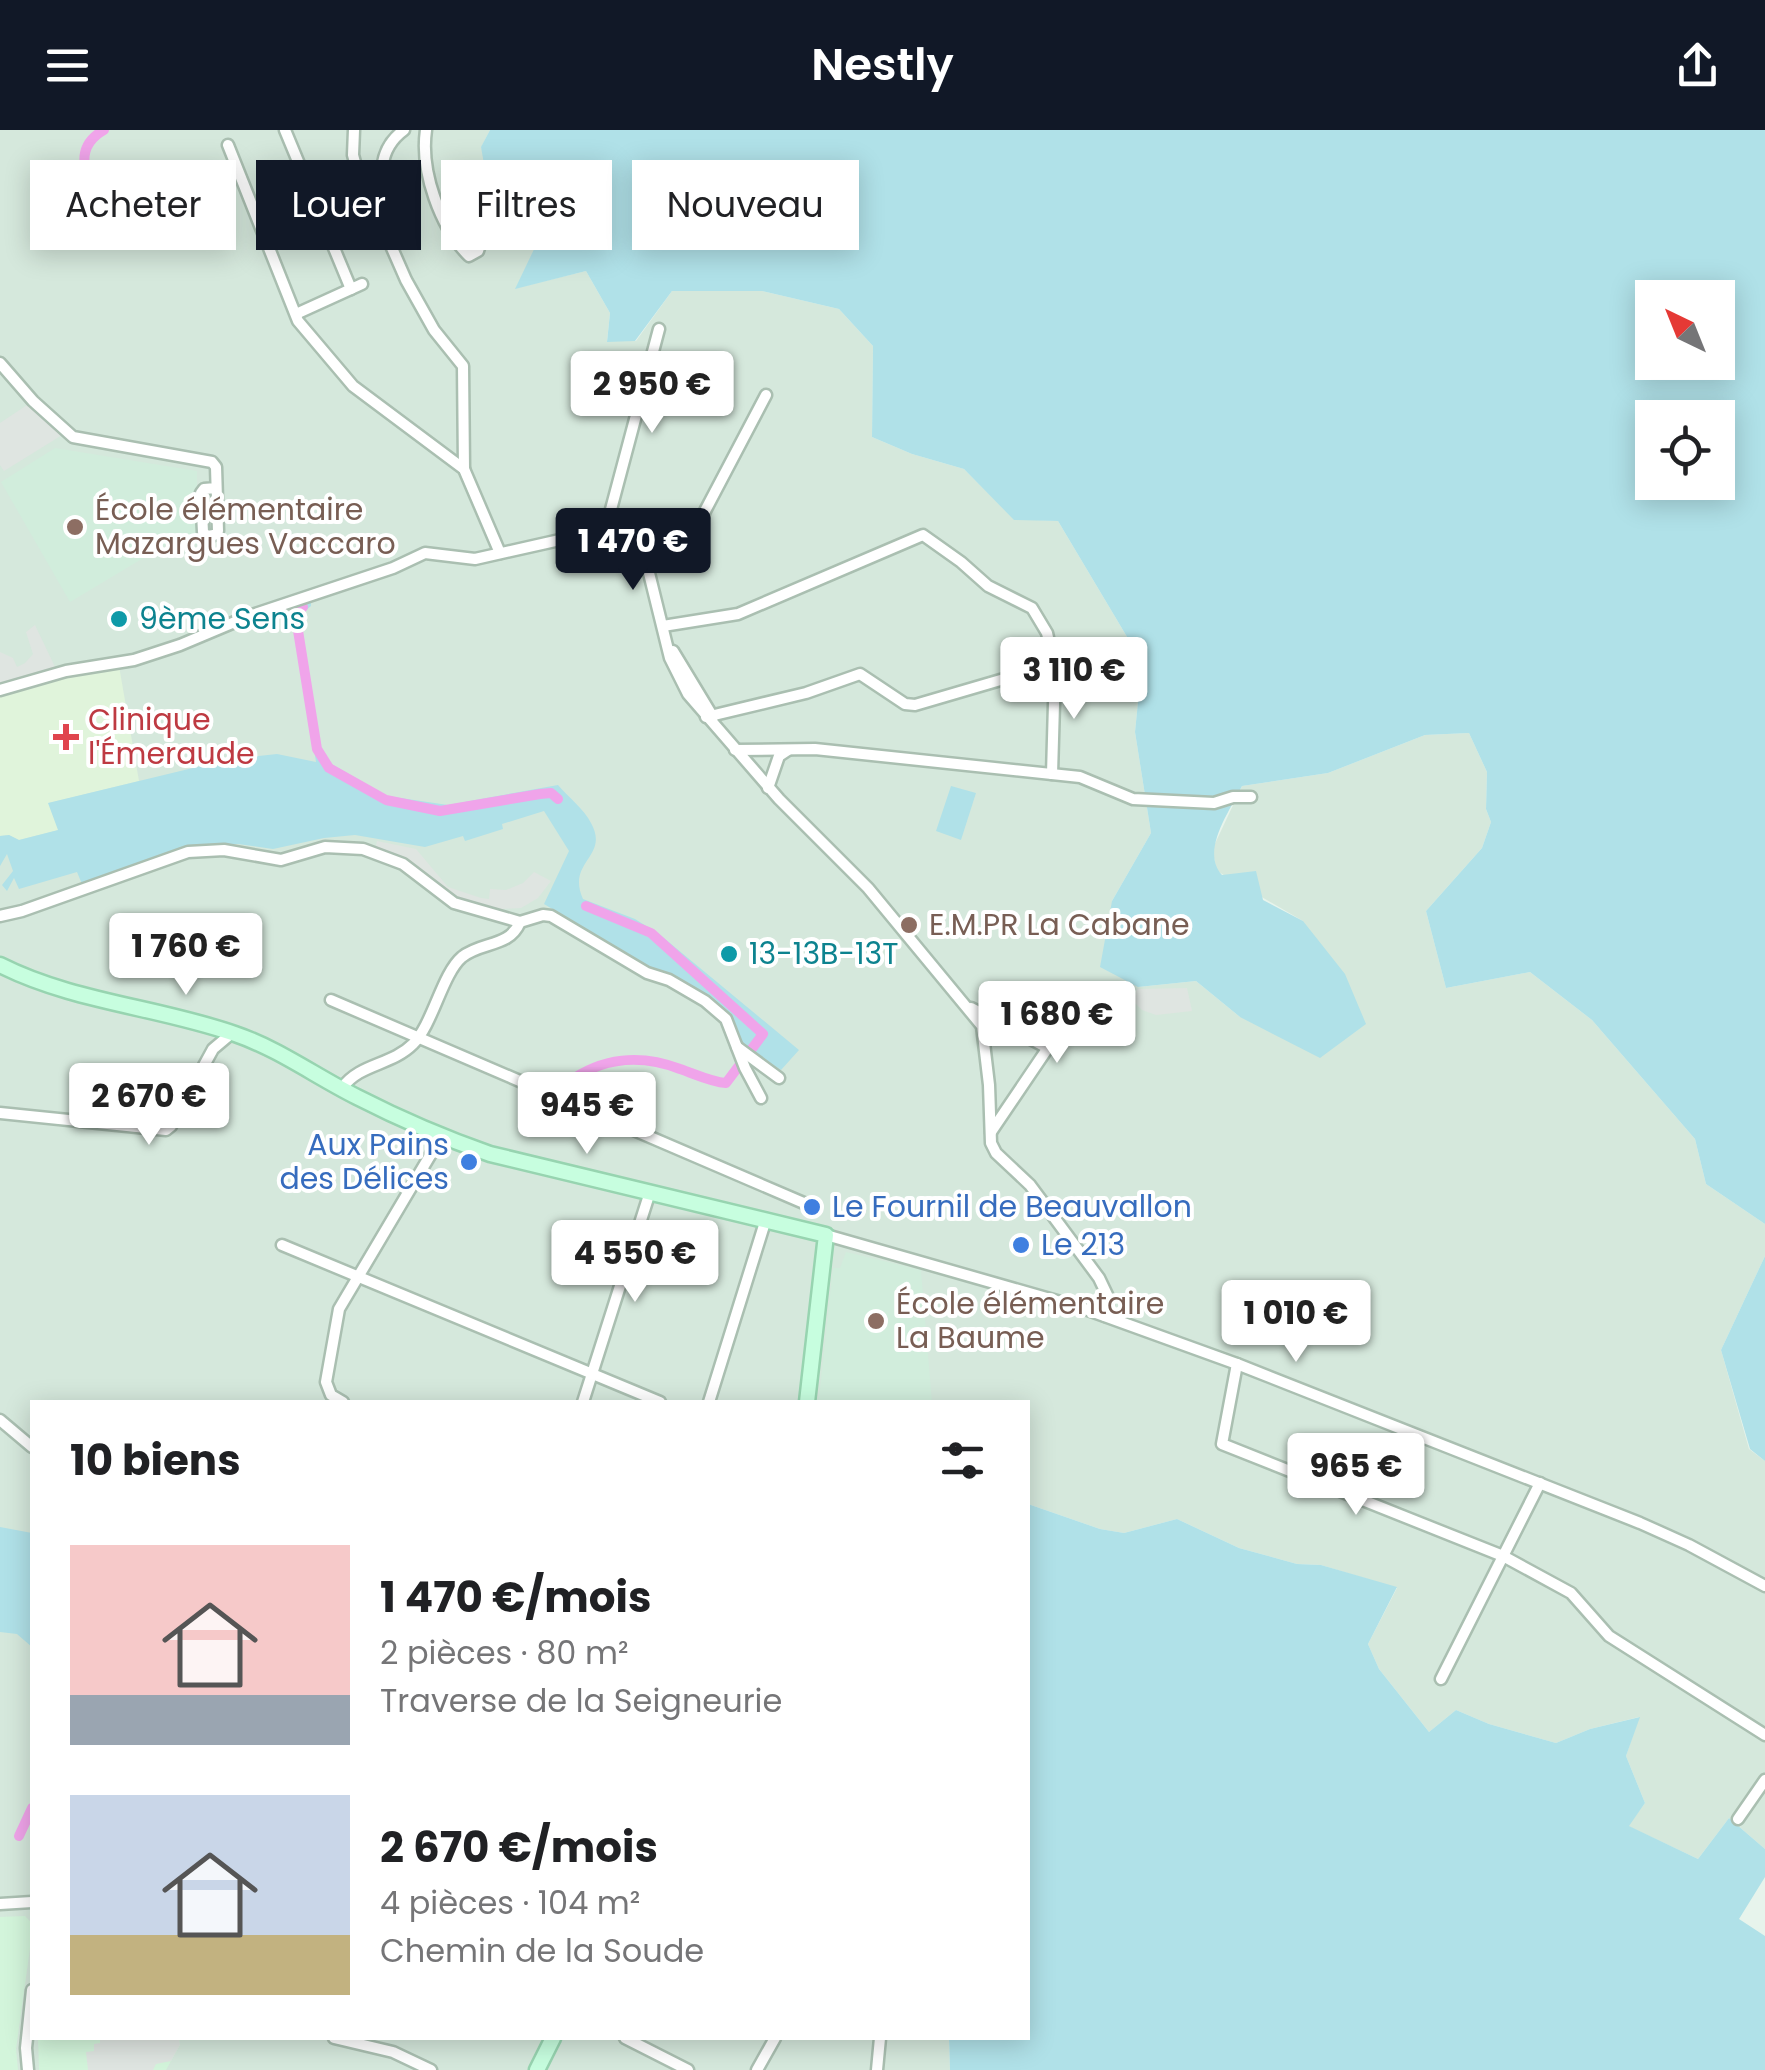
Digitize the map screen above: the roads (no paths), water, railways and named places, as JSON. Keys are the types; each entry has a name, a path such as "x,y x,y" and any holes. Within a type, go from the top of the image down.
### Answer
{"street":[{"path":"285,130 357,287 296,314"},
{"path":"354,130 354,160"},
{"path":"384,160 389,141 404,130"},
{"path":"426,130 424,147 441,210"},
{"path":"228,145 296,314 353,386 464,469"},
{"path":"393,250 434,330 463,366 464,469 500,553"},
{"path":"605,532 659,330"},
{"path":"0,363 33,401 73,437 210,461 216,467 216,488"},
{"path":"650,550 663,541 697,533 704,510 766,395"},
{"path":"0,690 180,646 250,616 392,568 425,552 475,559 605,532 632,531 650,550 649,573 677,674 755,773 868,888 982,1026 991,1144 1030,1185 1099,1278 1109,1299 1104,1316"},
{"path":"664,631 738,614 923,535 988,586 1032,608 1047,633 1052,651 1052,774"},
{"path":"709,715 806,693 860,674 905,704 915,705 1050,668"},
{"path":"736,750 1080,777 1133,800 1214,803 1252,796"},
{"path":"755,773 784,752"},
{"path":"768,788 784,752"},
{"path":"0,916 188,852 224,850 281,860 325,847 362,848 417,872 446,899 520,922 551,916 647,973 705,1001 726,1019 761,1098"},
{"path":"342,1088 361,1069 401,1054 419,1036 463,956 505,940 516,932 520,922"},
{"path":"0,965 67,990 232,1032 287,1056 342,1088 441,1136 543,1169 766,1219 998,1282 1104,1316 1540,1483 1689,1545 1765,1586"},
{"path":"991,1133 1084,993 1116,994"},
{"path":"331,1000 806,1204"},
{"path":"966,1005 1046,1047"},
{"path":"0,1113 166,1130 213,1050 232,1032"},
{"path":"736,1046 779,1078"},
{"path":"334,1399 326,1382 341,1304 441,1136"},
{"path":"584,1400 649,1195"},
{"path":"710,1400 766,1219"},
{"path":"807,1400 826,1235"},
{"path":"282,1245 655,1400"},
{"path":"1237,1364 1222,1444 1503,1556 1571,1593 1609,1636 1765,1735"},
{"path":"0,1420 30,1446"},
{"path":"1441,1680 1540,1483"},
{"path":"1738,1819 1765,1780"},
{"path":"0,1904 29,1904"},
{"path":"28,2070 30,2009"},
{"path":"342,2040 393,2052 430,2070"},
{"path":"537,2070 553,2040"},
{"path":"629,2040 688,2070"},
{"path":"757,2070 774,2040"},
{"path":"876,2070 880,2040"}],"waterway":[{"path":"84,160 93,138 104,130"},
{"path":"303,607 296,618 317,749 329,768 386,800 440,811 540,794 551,793 558,799"},
{"path":"567,1083 608,1063 636,1060 665,1064 726,1083 763,1034 651,933 586,906"},
{"path":"19,1836 30,1812"}],"place":[{"name":"École élémentaire Mazargues Vaccaro","path":"75,527"},
{"name":"9ème Sens","path":"119,619"},
{"name":"Clinique l'Émeraude","path":"66,737"},
{"name":"E.M.PR La Cabane","path":"909,925"},
{"name":"13-13B-13T","path":"729,954"},
{"name":"Aux Pains des Délices","path":"469,1162"},
{"name":"Le Fournil de Beauvallon","path":"812,1207"},
{"name":"Le 213","path":"1021,1245"},
{"name":"École élémentaire La Baume","path":"876,1321"}]}
